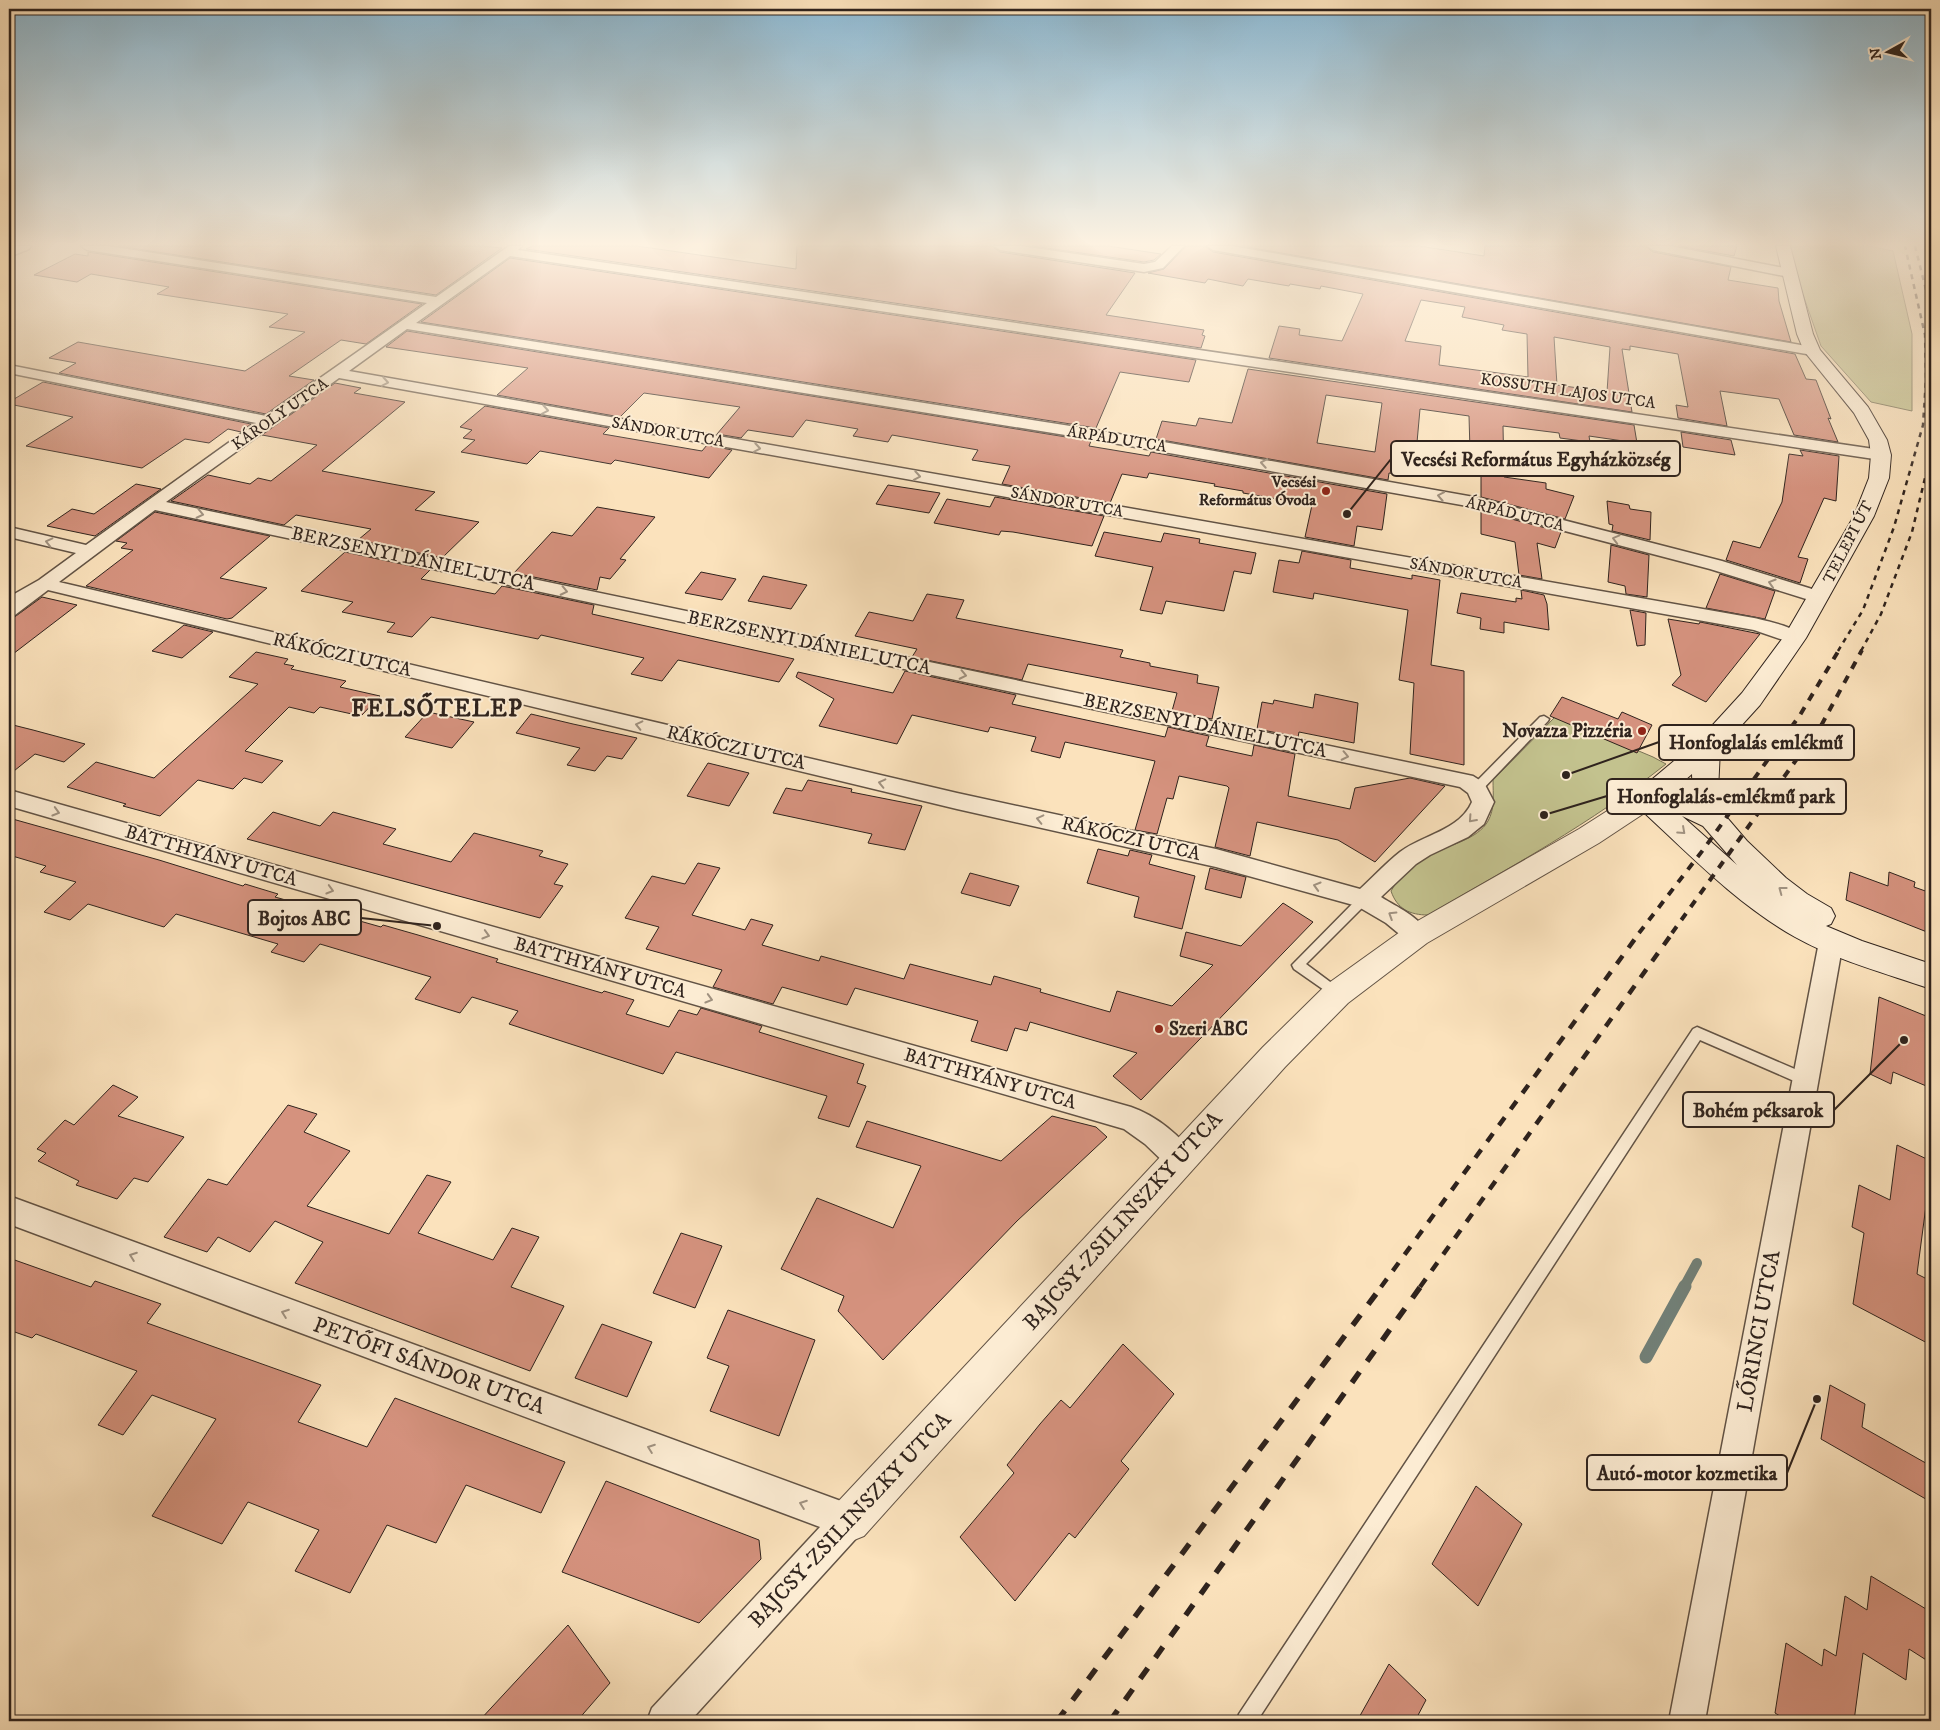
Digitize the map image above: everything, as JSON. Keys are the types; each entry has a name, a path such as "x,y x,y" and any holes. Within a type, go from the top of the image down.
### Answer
{"main road":[{"name":"TELEPI ÚT","path":"1646,799 1708,746 1751,699 1795,638 1819,597 1864,516 1879,478 1881,456 1878,440 1862,411 1812,351 1803,327"},
{"path":"1708,746 1705,771 1705,800 1711,818 1750,862 1774,885 1804,908 1931,974"},
{"path":"1646,799 1673,804 1711,818"},
{"path":"1646,799 1754,894 1804,928 1832,942 1931,974"},
{"name":"BAJCSY-ZSILINSZKY UTCA","path":"849,1521 1180,1159 1336,994 1417,935 1589,836 1646,799"}],"street":[{"name":"KÁROLY UTCA","path":"9,611 152,504 403,327"},
{"name":"ÁRPÁD UTCA","path":"416,327 1106,437 1474,502 1716,565 1819,597"},
{"name":"KOSSUTH LAJOS UTCA","path":"1026,327 1881,456"},
{"path":"1674,327 1812,351"},
{"path":"9,369 269,421"},
{"name":"SÁNDOR UTCA","path":"337,373 1754,624 1795,638"},
{"name":"BERZSENYI DÁNIEL UTCA","path":"152,504 1471,785"},
{"path":"9,532 90,550"},
{"name":"KÁROLY UTCA","path":"9,605 25,594 46,584"},
{"name":"RÁKÓCZI UTCA","path":"46,584 937,796 1216,858 1364,899 1394,916 1417,935"},
{"path":"1364,899 1408,858 1460,831 1476,818 1483,802 1481,794 1471,785"},
{"name":"BATTHYÁNY UTCA","path":"9,798 1131,1119 1155,1135 1180,1159"},
{"name":"LŐRINCI UTCA","path":"1687,1721 1832,942"},
{"name":"PETŐFI SÁNDOR UTCA","path":"9,1210 849,1521"},
{"name":"BAJCSY-ZSILINSZKY UTCA","path":"665,1721 849,1521"}],"lane":[{"path":"1471,785 1544,719"},
{"path":"1336,994 1298,965 1364,899"},
{"path":"1246,1721 1697,1033 1806,1080"}],"shaded area":[{"path":"1814,327 1910,327 1912,334 1912,411 1871,402 1821,346"},
{"path":"1556,716 1666,764 1638,786 1580,825 1428,915 1415,914 1401,907 1391,891 1403,874 1426,856 1471,837 1483,827 1492,812 1493,780"}],"building":[{"path":"269,327 390,327 366,344 341,340 289,376 314,380 266,414 59,373 76,363 49,358 78,342 245,371 305,332"},
{"path":"451,327 972,327 1196,360 1189,382 1120,372 1096,428"},
{"path":"1056,327 1183,327 1204,330 1202,335 1205,336 1201,348"},
{"path":"1279,327 1300,329 1299,335 1342,341 1348,327 1411,327 1405,341 1441,346 1439,365 1528,377 1527,334 1502,330 1503,327 1639,327 1795,354 1806,379 1816,380 1838,442 1794,435 1779,399 1720,391 1727,426 1678,418 1676,405 1688,407 1678,354 1630,346 1630,350 1622,349 1632,412 1269,358","holes":["1554,337 1610,347 1607,392 1557,385"]},
{"path":"1704,327 1787,327 1791,342"},
{"path":"407,331 1091,441 1089,446 1149,456 1151,452 1387,494 1382,530 1357,526 1354,546 1305,537 1312,505 1243,493 1243,491 1214,486 1215,484 1149,473 1147,478 1122,474 1110,503 1002,484 1010,466 972,460 978,450 892,435 888,442 853,436 858,429 806,420 793,437 748,430 741,438 717,434 740,407 644,393 620,417 497,395 528,368 386,347"},
{"path":"1248,369 1634,425 1637,443 1589,436 1590,442 1560,438 1559,433 1503,426 1504,477 1546,483 1546,489 1574,496 1565,519 1481,497 1481,452 1470,451 1469,416 1420,409 1414,476 1389,473 1388,480 1156,439 1162,421 1196,426 1199,418 1232,423","holes":["1326,395 1382,403 1375,452 1317,443"]},
{"path":"43,382 251,424 241,432 228,429 209,443 185,439 142,468 26,446 73,417 9,404 9,402"},
{"path":"335,383 361,388 354,393 405,402 322,471 435,492 415,510 479,522 442,558 358,540 371,529 296,515 284,525 171,501 208,475 250,484 258,478 271,481 317,445 262,435"},
{"path":"485,406 609,428 603,434 702,451 707,445 732,450 709,478 615,460 611,464 540,451 527,464 461,452 475,440 463,438 472,430 460,427"},
{"path":"1681,432 1731,440 1735,455 1683,447"},
{"path":"1800,450 1839,456 1836,501 1824,498 1798,557 1808,559 1800,583 1726,560 1733,541 1760,548 1782,502 1789,454 1803,456"},
{"path":"136,484 161,489 95,536 47,526 72,509 94,514"},
{"path":"888,485 940,493 929,513 876,504"},
{"path":"995,497 1104,516 1092,546 1013,532 1001,531 999,535 934,523 947,499 990,507"},
{"path":"1607,501 1629,505 1630,509 1651,512 1650,540 1612,531 1613,525 1609,524"},
{"path":"597,507 655,517 620,559 626,560 610,579 600,577 597,590 514,573 552,532 572,536"},
{"path":"1481,511 1561,532 1555,548 1537,543 1542,579 1519,575 1515,542 1481,534"},
{"path":"155,512 270,536 220,578 267,588 232,618 227,619 86,586 133,550 121,548 127,543 116,541"},
{"path":"1104,532 1161,542 1164,533 1200,539 1199,543 1256,553 1251,574 1234,571 1224,611 1166,601 1162,614 1140,610 1153,567 1095,556"},
{"path":"1611,545 1649,555 1647,597 1626,594 1625,586 1608,582"},
{"path":"1302,551 1351,560 1350,568 1412,579 1412,575 1440,580 1431,665 1464,671 1464,765 1410,754 1414,683 1399,680 1408,610 1314,593 1313,599 1273,592 1279,560 1299,563"},
{"path":"345,552 430,570 421,579 495,594 502,586 594,605 592,614 794,659 779,682 678,660 662,681 631,674 644,658 541,635 538,639 431,617 412,637 387,632 395,623 342,612 353,602 301,591"},
{"path":"701,572 736,579 722,600 685,593"},
{"path":"1720,574 1775,591 1765,619 1706,608"},
{"path":"763,576 807,585 791,609 748,601"},
{"path":"1521,590 1544,595 1547,604 1549,630 1504,622 1504,633 1480,629 1481,618 1457,613 1461,593 1516,602 1516,598 1522,599"},
{"path":"927,594 964,600 956,618 1123,650 1120,657 1150,663 1150,666 1198,675 1197,683 1219,687 1212,719 1172,711 1177,693 1028,664 1022,680 912,657 917,649 855,636 869,612 913,621"},
{"path":"42,597 77,605 9,657 9,621"},
{"path":"1630,610 1646,613 1645,645 1637,646"},
{"path":"1668,619 1699,624 1700,622 1760,634 1706,702 1672,685 1681,675"},
{"path":"184,625 213,632 182,658 152,651"},
{"path":"256,652 288,659 284,664 294,666 291,669 346,681 340,687 380,696 361,716 320,707 314,713 289,707 245,751 283,761 262,783 244,778 233,789 198,780 160,816 67,787 96,762 154,778 258,684 229,677"},
{"path":"905,671 1016,695 1012,704 1165,737 1168,727 1209,736 1206,746 1252,756 1254,745 1295,754 1288,796 1350,809 1355,788 1410,778 1445,786 1375,862 1338,840 1257,822 1250,856 1215,847 1229,788 1227,786 1179,776 1173,799 1167,798 1157,834 1135,830 1155,761 1065,742 1060,758 1031,751 1036,737 990,727 988,732 912,715 897,744 819,726 834,699 796,677 798,672 893,693"},
{"path":"1315,694 1358,703 1354,743 1299,732 1298,737 1257,729 1262,702 1273,704 1274,700 1313,708"},
{"path":"1562,697 1618,719 1622,712 1652,725 1637,753 1550,716"},
{"path":"428,712 474,722 452,748 405,737"},
{"path":"531,714 637,738 622,759 607,756 595,771 567,765 580,748 516,733"},
{"path":"9,724 85,744 64,762 35,754 9,775"},
{"path":"708,763 749,773 729,806 687,796"},
{"path":"808,780 852,789 851,792 922,806 905,850 868,843 872,834 773,813 786,788 802,791"},
{"path":"273,812 320,826 333,812 396,829 383,844 451,862 474,833 543,851 539,856 568,864 554,884 563,886 540,918 247,839"},
{"path":"9,818 159,860 243,886 245,884 278,894 275,897 381,927 383,925 418,935 498,959 496,962 602,993 604,991 634,1000 626,1014 669,1027 679,1010 697,1015 701,1008 762,1026 759,1032 864,1064 857,1083 866,1086 849,1127 818,1118 827,1096 676,1052 663,1074 509,1024 518,1011 472,997 460,1013 415,999 431,977 320,944 304,962 271,952 278,944 176,914 164,927 88,904 70,920 44,912 76,882 40,872 46,866 9,855"},
{"path":"1098,849 1128,856 1130,850 1152,855 1149,864 1195,876 1182,929 1134,917 1139,897 1087,883"},
{"path":"698,863 720,868 692,915 745,930 751,919 773,925 762,945 819,961 821,956 904,979 910,964 991,985 994,976 1041,989 1040,992 1110,1012 1117,991 1172,1006 1213,965 1180,956 1186,932 1241,946 1283,903 1313,922 1141,1100 1113,1076 1137,1053 1030,1022 1027,1031 1015,1028 1007,1051 971,1041 978,1021 855,988 847,1005 782,987 773,1004 713,987 722,970 646,949 659,927 625,918 652,876 685,884"},
{"path":"1210,868 1246,877 1241,898 1205,889"},
{"path":"1850,872 1888,886 1889,872 1915,882 1914,887 1931,893 1927,932 1846,900"},
{"path":"970,873 1019,886 1010,906 961,893"},
{"path":"1879,997 1931,1018 1931,1088 1893,1072 1891,1084 1870,1074"},
{"path":"113,1085 138,1097 118,1116 184,1137 148,1182 134,1178 117,1199 76,1185 79,1181 38,1161 46,1153 37,1149 65,1120 74,1125"},
{"path":"288,1105 317,1114 304,1132 350,1151 307,1206 389,1234 427,1175 451,1182 418,1233 493,1260 512,1228 539,1237 511,1287 564,1306 530,1371 295,1283 323,1242 275,1221 250,1252 218,1237 207,1252 164,1237 208,1179 227,1185"},
{"path":"1052,1116 1096,1127 1107,1137 1017,1221 883,1360 838,1311 844,1296 781,1269 817,1198 893,1228 921,1166 856,1147 867,1121 1001,1161"},
{"path":"1897,1145 1931,1161 1931,1201 1927,1198 1917,1274 1931,1281 1931,1345 1853,1304 1864,1233 1852,1227 1859,1185 1890,1200"},
{"path":"681,1233 722,1246 695,1308 653,1293"},
{"path":"9,1258 91,1287 95,1281 161,1304 147,1323 321,1385 298,1422 367,1447 395,1398 565,1462 541,1513 466,1485 436,1543 387,1525 350,1593 295,1571 319,1530 248,1502 222,1544 152,1516 216,1419 152,1395 123,1435 98,1425 137,1371 36,1334 32,1338 9,1330"},
{"path":"728,1310 815,1340 779,1436 710,1411 729,1366 707,1358"},
{"path":"602,1324 652,1342 627,1397 575,1378"},
{"path":"1123,1344 1174,1394 1121,1461 1129,1469 1075,1538 1069,1533 1015,1601 960,1537 1014,1473 1007,1465 1040,1424 1061,1400 1070,1408"},
{"path":"1830,1385 1865,1404 1862,1427 1931,1466 1931,1502 1821,1439"},
{"path":"606,1481 759,1540 761,1559 699,1623 562,1572"},
{"path":"1476,1486 1522,1524 1478,1606 1432,1564"},
{"path":"1871,1576 1931,1612 1931,1663 1909,1649 1906,1680 1863,1653 1854,1721 1788,1721 1775,1713 1786,1643 1822,1666 1824,1649 1836,1656 1845,1596 1867,1610"},
{"path":"568,1625 610,1683 577,1721 479,1721"},
{"path":"1389,1664 1426,1700 1415,1721 1357,1721"}],"waterway":[{"path":"1684,1287 1697,1263"},
{"path":"1646,1357 1685,1286"}],"railway":[{"path":"1838,651 1863,610 1894,527 1923,425 1926,378 1923,327"},
{"path":"1861,651 1881,614 1912,532 1931,453"},
{"path":"1639,933 1703,850 1800,715 1839,650"},
{"path":"1672,933 1822,724 1862,650"},
{"path":"1381,1287 1640,932"},
{"path":"1420,1287 1673,932"},
{"path":"1057,1721 1382,1286"},
{"path":"1110,1721 1421,1286"}],"place":[{"name":"Vecsési Református Óvoda","path":"1326,491"},
{"name":"Vecsési Református Egyházközség","path":"1347,514"},
{"name":"Novazza Pizzéria","path":"1642,731"},
{"name":"Honfoglalás emlékmű","path":"1566,775"},
{"name":"Honfoglalás-emlékmű park","path":"1544,815"},
{"name":"Bojtos ABC","path":"437,926"},
{"name":"Szeri ABC","path":"1159,1029"},
{"name":"Bohém péksarok","path":"1904,1040"},
{"name":"Autó-motor kozmetika","path":"1817,1399"}],"district":[{"name":"FELSŐTELEP","path":"437,709"}]}
